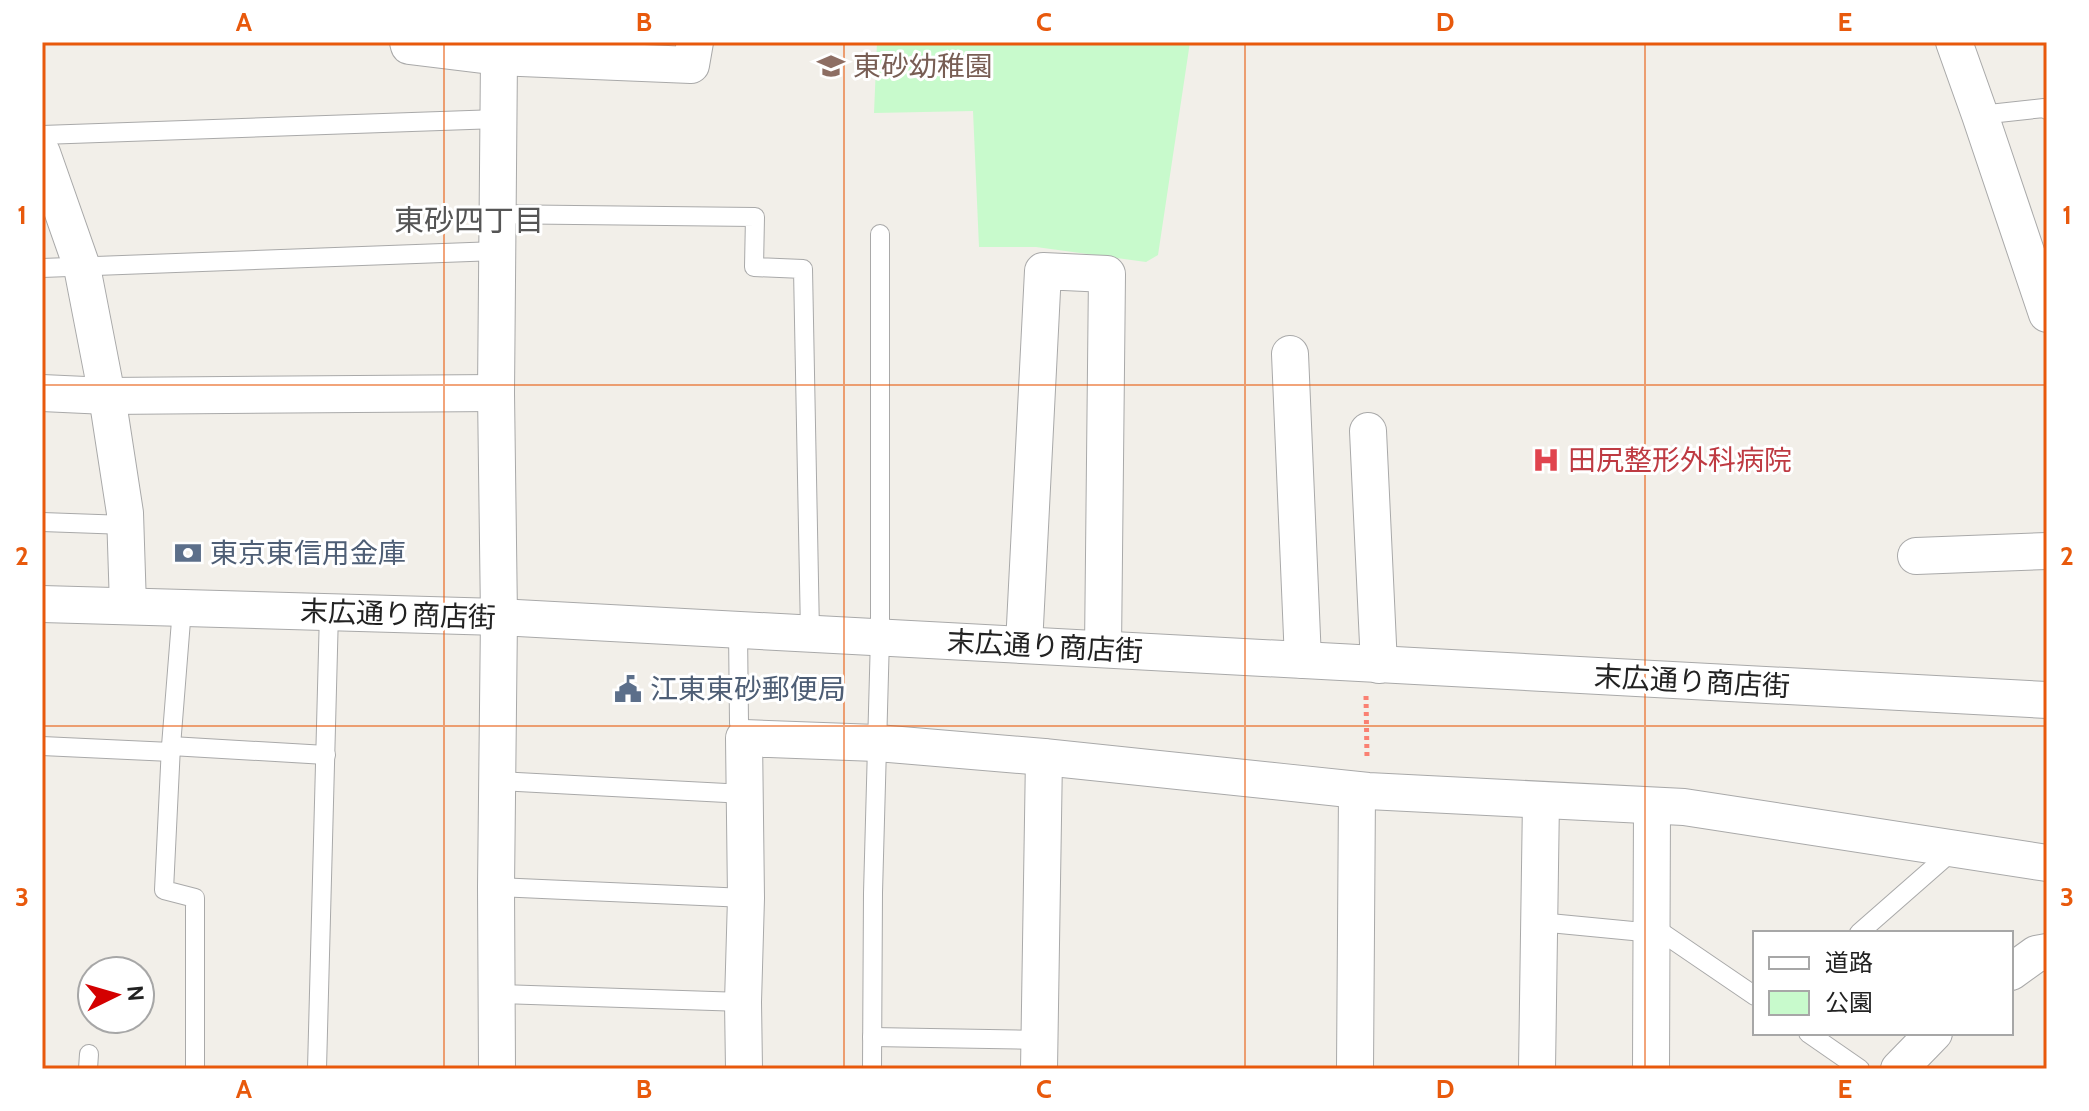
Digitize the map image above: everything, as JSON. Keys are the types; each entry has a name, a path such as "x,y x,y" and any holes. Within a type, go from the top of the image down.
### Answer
{"street":[{"path":"408,42 409,46 499,57 691,65 695,42"},
{"path":"1954,42 2047,314"},
{"path":"497,1069 499,57"},
{"path":"42,153 82,267 107,396 126,525 128,606"},
{"path":"1024,645 1043,271 1107,274 1103,649"},
{"path":"1290,354 1303,660"},
{"path":"42,393 107,396 496,393"},
{"path":"1368,431 1372,664"},
{"path":"1916,556 2047,551"},
{"name":"末広通り商店街","path":"42,604 499,617 2047,700"},
{"path":"744,1069 744,738 877,743 1044,757 1362,791 1684,807 2047,863"},
{"path":"1039,1055 1044,757"},
{"path":"1355,1069 1362,791"},
{"path":"1537,1069 1541,800"},
{"path":"1651,1069 1652,806"},
{"path":"2013,971 2036,954 2047,952"},
{"path":"1899,1069 1932,1035"}],"lane":[{"path":"1980,115 2046,108"},
{"path":"42,135 498,119"},
{"path":"497,214 755,217 754,267 803,269 810,633"},
{"path":"872,1069 880,637 880,234"},
{"path":"42,268 497,251"},
{"path":"42,522 126,525"},
{"path":"182,608 164,890 195,898 195,1069"},
{"path":"317,1069 329,612"},
{"path":"738,630 739,723 744,738"},
{"path":"42,746 326,755"},
{"path":"498,781 745,794"},
{"path":"1861,931 1956,848"},
{"path":"496,887 746,898"},
{"path":"1539,922 1664,934 1753,995"},
{"path":"497,994 743,1002"},
{"path":"1811,1035 1860,1069"},
{"path":"872,1037 1039,1055"}],"path":[{"path":"1362,791 1372,664"}],"green space":[{"path":"877,42 1190,42 1158,255 1146,262 1036,247 979,247 973,111 874,113"}],"place":[{"name":"東砂幼稚園","path":"831,66"},
{"name":"田尻整形外科病院","path":"1546,460"},
{"name":"東京東信用金庫","path":"188,553"},
{"name":"江東東砂郵便局","path":"628,689"}],"district":[{"name":"東砂四丁目","path":"469,220"}]}
